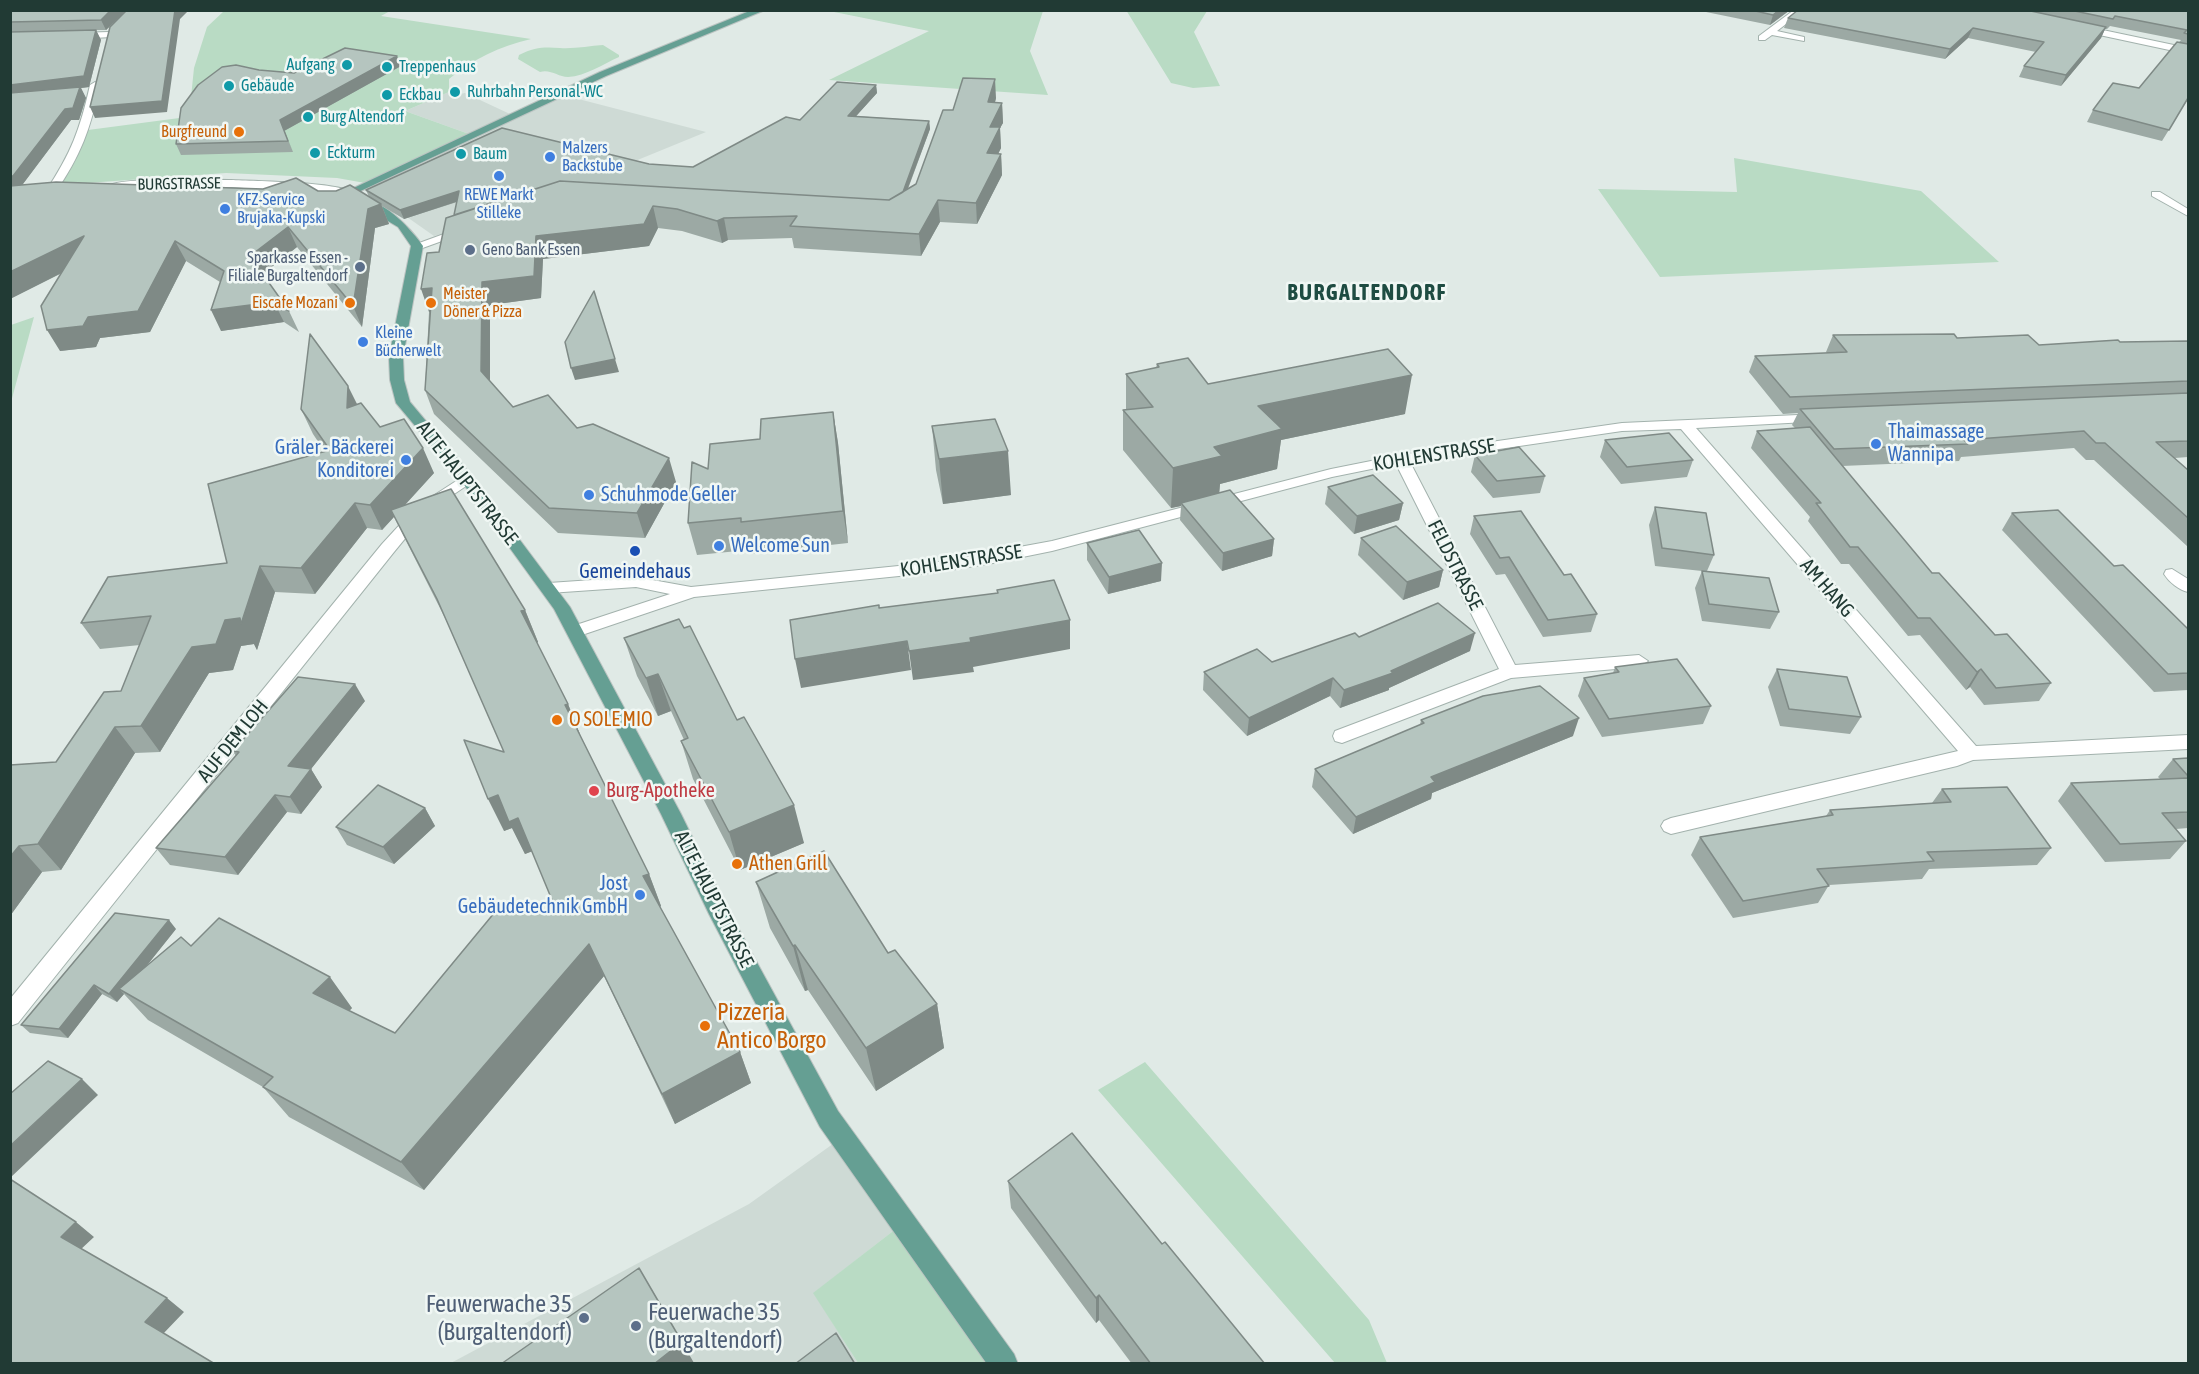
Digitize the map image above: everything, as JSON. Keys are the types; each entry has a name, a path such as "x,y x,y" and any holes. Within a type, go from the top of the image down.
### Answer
{"main road":[{"path":"348,193 603,74 761,10"},
{"path":"348,193 402,225 417,246"},
{"name":"ALTE HAUPTSTRASSE","path":"417,246 396,357 397,380 404,403 467,479 549,588 576,631 716,908 829,1119 1004,1364"}],"street":[{"path":"1762,38 1800,10"},
{"path":"2073,27 2188,51"},
{"path":"65,36 112,32 106,46"},
{"path":"1771,32 1801,39"},
{"path":"51,191 72,159 86,128 99,69"},
{"path":"82,94 93,92"},
{"name":"BURGSTRASSE","path":"104,187 209,182 305,187 348,193"},
{"path":"2156,194 2188,213"},
{"path":"417,246 476,225"},
{"name":"KOHLENSTRASSE","path":"576,631 692,592 938,567 993,558 1052,546 1331,473 1401,459 1622,428 1684,423 1836,417"},
{"name":"AM HANG","path":"1684,423 1971,753"},
{"name":"FELDSTRASSE","path":"1401,459 1509,672"},
{"name":"AUF DEM LOH","path":"10,1016 388,548 421,510 467,479"},
{"path":"2172,574 2188,586"},
{"name":"KOHLENSTRASSE","path":"549,588 636,582 692,592"},
{"path":"1342,736 1509,672 1639,660"},
{"path":"1671,826 1957,759 1971,753 2188,742"}],"shaded area":[{"path":"449,92 455,95 465,93 510,114 469,134 405,111"},
{"path":"563,95 706,132 486,222 434,236 370,191 508,119"},
{"path":"837,1141 897,1228 814,1293 858,1363 449,1364 749,1204"}],"green space":[{"path":"1126,10 1207,11 1194,32 1220,86 1193,88 1171,83"},
{"path":"224,11 390,11 381,16 531,39 508,45 477,59 449,79 449,92 405,111 469,134 365,183 337,178 226,173 59,185 88,130 210,114 190,107 194,68 207,27"},
{"path":"829,11 1043,11 1030,51 1048,95 829,80 929,31"},
{"path":"603,45 619,57 575,76 564,77 540,72 518,59 519,55 540,48"},
{"path":"1734,158 1921,191 1999,262 1660,277 1598,189 1737,192"},
{"path":"34,317 11,402 11,325"},
{"path":"1145,1062 1369,1320 1387,1363 1335,1363 1098,1090"},
{"path":"897,1228 995,1363 858,1363 813,1293"}],"building":[{"path":"10,10 111,10 101,20 10,22"},
{"path":"127,10 175,10 162,101 90,107 110,27"},
{"path":"1751,10 1779,10 1773,15"},
{"path":"1798,10 2026,10 2106,27 2066,75 2024,66 2044,42 1973,28 1950,49 1788,18"},
{"path":"2070,10 2188,10 2188,34 2184,33 2187,30"},
{"path":"96,30 84,76 10,85 10,32"},
{"path":"2177,42 2188,44 2188,98 2169,130 2093,110 2113,83 2139,88"},
{"path":"345,48 397,56 280,120 288,141 176,144 181,108 198,85 222,67 236,65 259,70 294,73"},
{"path":"963,78 995,79 988,102 1002,103 990,127 1000,127 987,153 1001,154 976,203 938,200 919,234 790,226 797,216 724,218 717,221 677,209 653,206 644,224 536,236 534,276 482,282 481,371 513,407 548,395 577,428 593,424 669,458 637,513 549,508 425,390 432,288 421,289 427,253 439,252 446,218 560,181 889,200 916,184 943,110 953,110"},
{"path":"837,82 876,85 848,116 929,121 903,192 889,200 560,181 454,215 459,191 400,210 366,190 502,128 649,164 693,167 786,117 800,120"},
{"path":"80,87 73,108 65,109 13,176 10,176 10,93"},
{"path":"296,178 318,191 336,191 350,185 381,204 368,209 353,306 288,227 250,256 289,311 274,302 211,310 224,271 175,241 138,311 88,317 83,326 47,330 41,306 84,236 10,272 10,186 56,182 263,189"},
{"path":"594,291 615,359 571,368 565,342"},
{"path":"310,334 348,386 347,408 361,403 380,427 404,419 423,448 370,505 355,503 301,568 260,566 241,624 240,618 225,620 216,644 192,647 141,726 115,727 38,844 19,846 10,857 10,765 56,762 104,692 121,691 151,616 81,623 108,577 227,563 208,484 330,450 301,409"},
{"path":"1954,334 1957,338 2028,335 2039,345 2118,340 2120,342 2188,341 2188,381 1790,397 1755,356 1847,352 1833,335"},
{"path":"1388,349 1412,375 1258,406 1282,429 1214,447 1222,456 1173,468 1123,410 1153,407 1126,374 1159,367 1157,364 1188,358 1208,384"},
{"path":"2188,393 2188,441 2156,442 2188,470 2188,518 2105,443 2096,443 2084,431 1964,440 1968,444 1834,449 1800,409"},
{"path":"833,412 843,511 741,522 741,518 688,523 692,462 708,469 710,444 760,439 761,419"},
{"path":"995,419 1008,451 939,459 932,426"},
{"path":"1810,427 1932,573 1939,573 1995,635 2007,634 2051,683 1996,688 1981,669 1977,672 1930,618 1918,618 1858,547 1850,547 1816,503 1821,503 1757,431"},
{"path":"1669,433 1693,460 1627,467 1605,440"},
{"path":"1519,447 1545,476 1497,481 1475,455"},
{"path":"1373,475 1403,503 1357,516 1328,487"},
{"path":"451,489 525,610 521,611 568,704 565,705 649,874 643,876 740,1052 662,1094 589,944 401,1162 263,1087 273,1077 119,989 181,937 191,946 219,918 330,977 313,993 395,1033 495,912 557,912 518,818 509,822 498,795 488,799 464,740 504,752 437,599 391,510"},
{"path":"1230,490 1274,539 1223,553 1181,503"},
{"path":"1655,507 1706,513 1714,555 1662,548"},
{"path":"2058,510 2114,566 2123,565 2188,629 2188,673 2168,674 2012,513"},
{"path":"1521,511 1564,575 1571,574 1597,614 1548,620 1509,557 1500,558 1474,516"},
{"path":"1396,526 1443,570 1407,582 1361,538"},
{"path":"1139,530 1162,563 1109,577 1087,543"},
{"path":"1702,571 1769,578 1779,612 1709,604"},
{"path":"1054,580 1070,620 970,638 971,642 909,651 907,641 795,659 790,620 879,605 879,608 998,593 997,590"},
{"path":"1438,603 1475,633 1391,671 1393,673 1344,690 1333,678 1249,718 1204,672 1257,649 1272,662 1355,633 1359,637"},
{"path":"679,619 684,628 690,626 737,720 744,717 794,805 729,832 681,741 688,738 658,674 646,678 624,638"},
{"path":"1677,659 1711,706 1609,719 1584,678 1619,672 1615,667"},
{"path":"1777,669 1847,677 1861,717 1789,709"},
{"path":"298,677 355,684 288,766 311,769 290,797 275,795 225,857 156,848 239,752 233,751"},
{"path":"1540,686 1579,718 1431,777 1435,782 1356,817 1315,769 1424,723 1421,720 1483,696"},
{"path":"2188,758 2188,776 2173,759"},
{"path":"2188,778 2188,812 2162,813 2186,841 2120,844 2071,783"},
{"path":"378,785 425,808 383,847 336,827"},
{"path":"2007,787 2051,848 1927,852 1934,861 1817,869 1829,886 1743,901 1700,837 1833,815 1830,810 1951,802 1942,789"},
{"path":"824,851 888,953 895,950 937,1004 866,1048 795,945 793,946 756,882"},
{"path":"115,913 169,920 109,994 94,985 59,1029 21,1025"},
{"path":"48,1061 82,1079 10,1146 10,1094"},
{"path":"1072,1133 1162,1244 1165,1242 1265,1364 1151,1364 1099,1295 1096,1298 1008,1181"},
{"path":"10,1179 76,1222 61,1237 167,1298 145,1322 215,1364 10,1364"},
{"path":"639,1268 682,1342 654,1364 501,1364"},
{"path":"836,1333 855,1364 795,1364"}],"place":[{"name":"Aufgang","path":"347,65"},
{"name":"Treppenhaus","path":"387,67"},
{"name":"Gebäude","path":"229,86"},
{"name":"Ruhrbahn Personal-WC","path":"455,92"},
{"name":"Eckbau","path":"387,95"},
{"name":"Burg Altendorf","path":"308,117"},
{"name":"Burgfreund","path":"239,132"},
{"name":"Eckturm","path":"315,153"},
{"name":"Baum","path":"461,154"},
{"name":"Malzers Backstube","path":"550,157"},
{"name":"REWE Markt Stilleke","path":"499,176"},
{"name":"KFZ-Service Brujaka-Kupski","path":"225,209"},
{"name":"Geno Bank Essen","path":"470,250"},
{"name":"Sparkasse Essen - Filiale Burgaltendorf","path":"360,267"},
{"name":"Eiscafe Mozani","path":"350,303"},
{"name":"Meister Döner & Pizza","path":"431,303"},
{"name":"Kleine Bücherwelt","path":"363,342"},
{"name":"Thaimassage Wannipa","path":"1876,444"},
{"name":"Gräler - Bäckerei Konditorei","path":"406,460"},
{"name":"Schuhmode Geller","path":"589,495"},
{"name":"Welcome Sun","path":"719,546"},
{"name":"Gemeindehaus","path":"635,551"},
{"name":"O SOLE MIO","path":"557,720"},
{"name":"Burg-Apotheke","path":"594,791"},
{"name":"Athen Grill","path":"737,864"},
{"name":"Jost Gebäudetechnik GmbH","path":"640,895"},
{"name":"Pizzeria Antico Borgo","path":"705,1026"},
{"name":"Feuwerwache 35 (Burgaltendorf)","path":"584,1318"},
{"name":"Feuerwache 35 (Burgaltendorf)","path":"636,1326"}],"district":[{"name":"BURGALTENDORF","path":"1367,293"}]}
